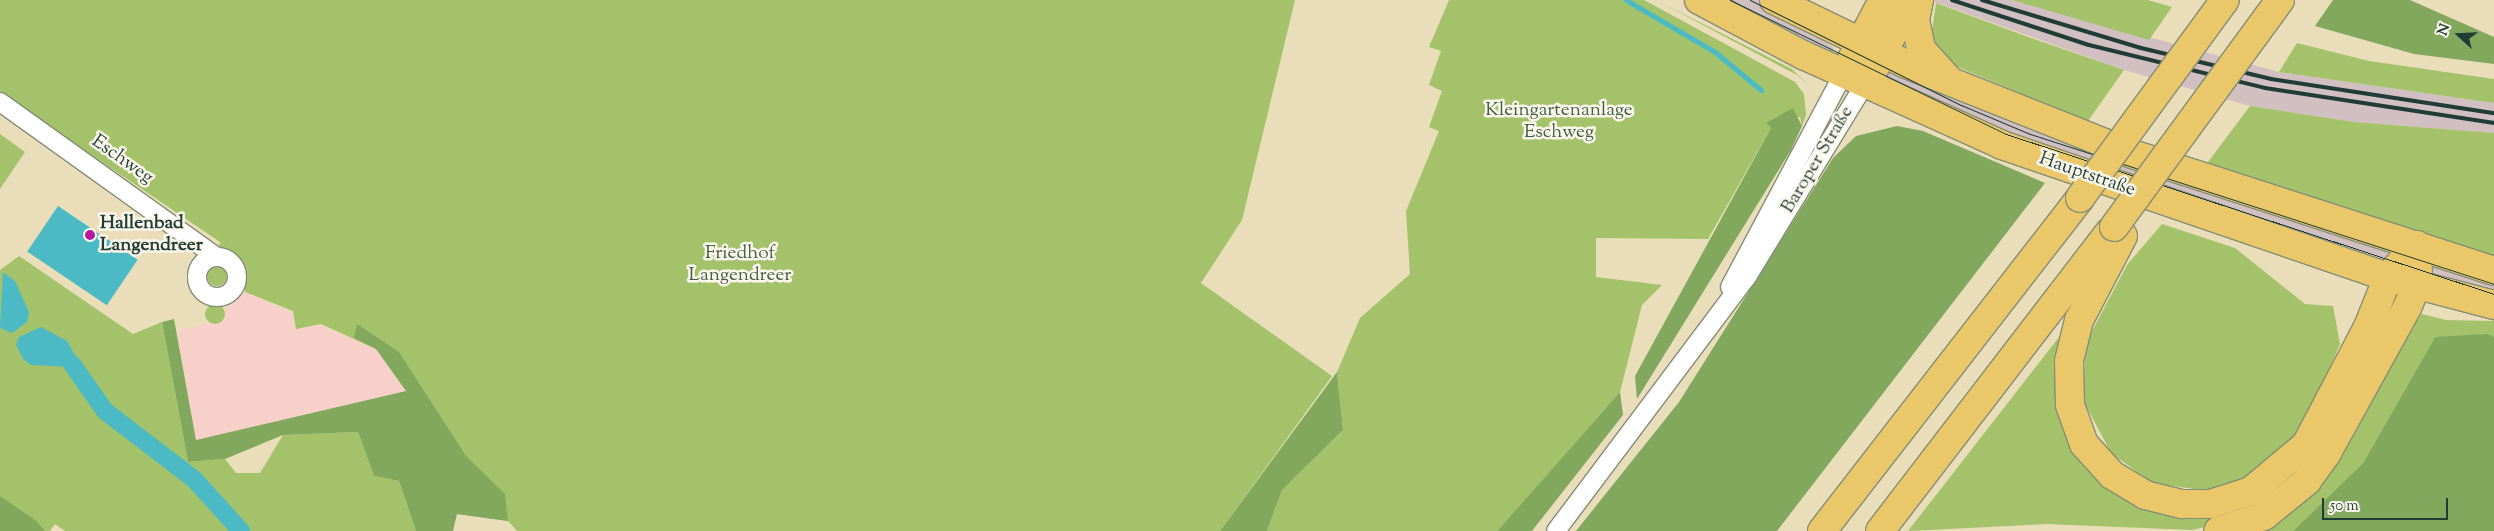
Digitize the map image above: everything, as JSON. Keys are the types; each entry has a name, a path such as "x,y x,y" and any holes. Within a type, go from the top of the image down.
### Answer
{"main road":[{"name":"Hauptstraße","path":"1699,0 1855,78 2051,164 2388,277 2418,282 2494,304"},
{"name":"Hauptstraße","path":"1774,0 1801,14 1880,24 1951,83 2132,154 2494,271"},
{"name":"Baroper Straße","path":"1855,78 1880,24 1911,0"},
{"name":"Baroper Straße","path":"1880,24 1918,0"},
{"path":"2162,87 2210,0"},
{"path":"1822,531 2080,198 2226,0"},
{"path":"1880,531 2119,232 2162,163 2280,0"},
{"name":"Baroper Straße","path":"1880,24 1928,60 1951,83"},
{"path":"2119,232 2080,320 2069,361 2070,405 2084,444 2112,475 2145,495 2182,504 2210,504 2251,491 2306,445 2368,327 2388,277 2417,245"},
{"path":"2218,531 2264,516 2307,481 2346,421 2418,282 2417,245"}],"street":[{"name":"Baroper Straße","path":"1556,531 1644,420 1717,314 1855,78"},
{"name":"Baroper Straße","path":"1717,314 1747,277 1855,78"},
{"name":"Eschweg","path":"0,102 237,271 230,292 218,297 206,294 197,274 202,263 215,256"}],"shaded area":[{"path":"1719,0 1758,0 1789,15 1834,48 1830,53"},
{"path":"1929,0 2012,0 2279,72 2494,103 2494,133 2354,122 2250,106 2124,70"},
{"path":"1892,69 2044,134 2306,219 2388,248 2387,256 2383,261 2063,159 1885,79"},
{"path":"2433,263 2494,280 2494,299 2437,283 2428,269"},
{"path":"245,292 376,349 406,391 196,440 177,330 226,320 225,306"}],"green space":[{"name":"Friedhof Langendreer","path":"0,0 1295,0 1242,220 1201,283 1332,376 1220,531 517,531 508,521 457,514 466,456 376,349 321,324 296,329 293,311 245,292 244,266 218,251 220,242 0,93"},
{"name":"Kleingartenanlage Eschweg","path":"1449,0 1644,0 1795,82 1804,94 1806,115 1802,126 1800,117 1767,124 1771,128 1708,239 1596,238 1596,277 1662,285 1642,305 1620,392 1497,531 1267,531 1282,490 1343,430 1337,372 1360,318 1410,274 1406,211 1439,131 1429,127 1442,91 1429,85 1441,51 1429,47"},
{"path":"1656,0 1792,69 1810,87 1797,75"},
{"path":"2012,0 2148,0 2172,7 2149,40"},
{"path":"2333,0 2410,0 2494,37 2494,64 2414,54 2315,26"},
{"path":"1936,3 2124,70 2088,121 1948,63 1931,37"},
{"path":"2297,43 2369,61 2494,79 2494,103 2279,72"},
{"path":"2250,106 2354,122 2494,133 2494,256 2205,166"},
{"path":"1793,108 1802,126 1791,150 1637,399 1635,376 1771,128 1766,123"},
{"path":"1897,126 1923,131 2045,183 1777,531 1576,531 1679,402 1833,158 1856,136"},
{"path":"0,134 25,152 0,189"},
{"path":"2162,224 2235,248 2305,304 2333,306 2340,344 2309,416 2286,446 2239,484 2208,491 2152,483 2111,453 2084,402 2085,344 2127,265"},
{"path":"19,256 133,334 162,322 188,462 225,459 236,473 260,473 283,435 358,432 374,476 399,481 416,531 65,531 55,524 50,531 43,531 0,503 0,270"},
{"path":"217,266 224,269 227,276 224,283 217,286 210,283 207,276 210,269"},
{"path":"215,304 222,307 225,314 222,321 215,324 208,321 205,314 208,307"},
{"path":"2422,314 2446,320 2494,321 2494,337 2435,337 2363,463 2293,531 2257,531 2280,521 2315,493 2341,459 2405,333"},
{"path":"174,319 196,440 406,391 376,349 354,338 357,324 399,352 466,456 505,494 508,521 457,514 453,531 416,531 399,481 374,476 358,432 283,435 225,459 188,462 162,322"},
{"path":"2070,323 2092,464 2201,511 2320,436 2289,488 2230,521 2192,530 2047,524 1908,531"},
{"path":"2487,334 2494,337 2494,531 2293,531 2363,463 2435,337"},
{"path":"1337,372 1343,430 1282,490 1267,531 1220,531"},
{"path":"1620,392 1623,415 1532,531 1497,531"},
{"path":"0,496 35,520 45,531 0,531"}],"water":[{"path":"58,206 138,260 107,305 27,252"},
{"path":"3,272 15,281 29,312 27,322 12,333 0,328"},
{"path":"41,327 67,341 78,361 72,367 31,365 24,360 16,345 19,337"}],"waterway":[{"path":"1626,0 1715,52 1761,90"},
{"path":"72,364 105,411 194,479 241,531"}],"tram line":[{"path":"1730,0 2006,134 2494,294"},
{"path":"1750,0 1961,105 2030,134 2494,284"}],"railway":[{"path":"1952,0 2089,45 2265,88 2494,123"},
{"path":"1982,0 2141,48 2271,79 2494,113"}],"place":[{"name":"Hallenbad Langendreer","path":"90,235"}]}
